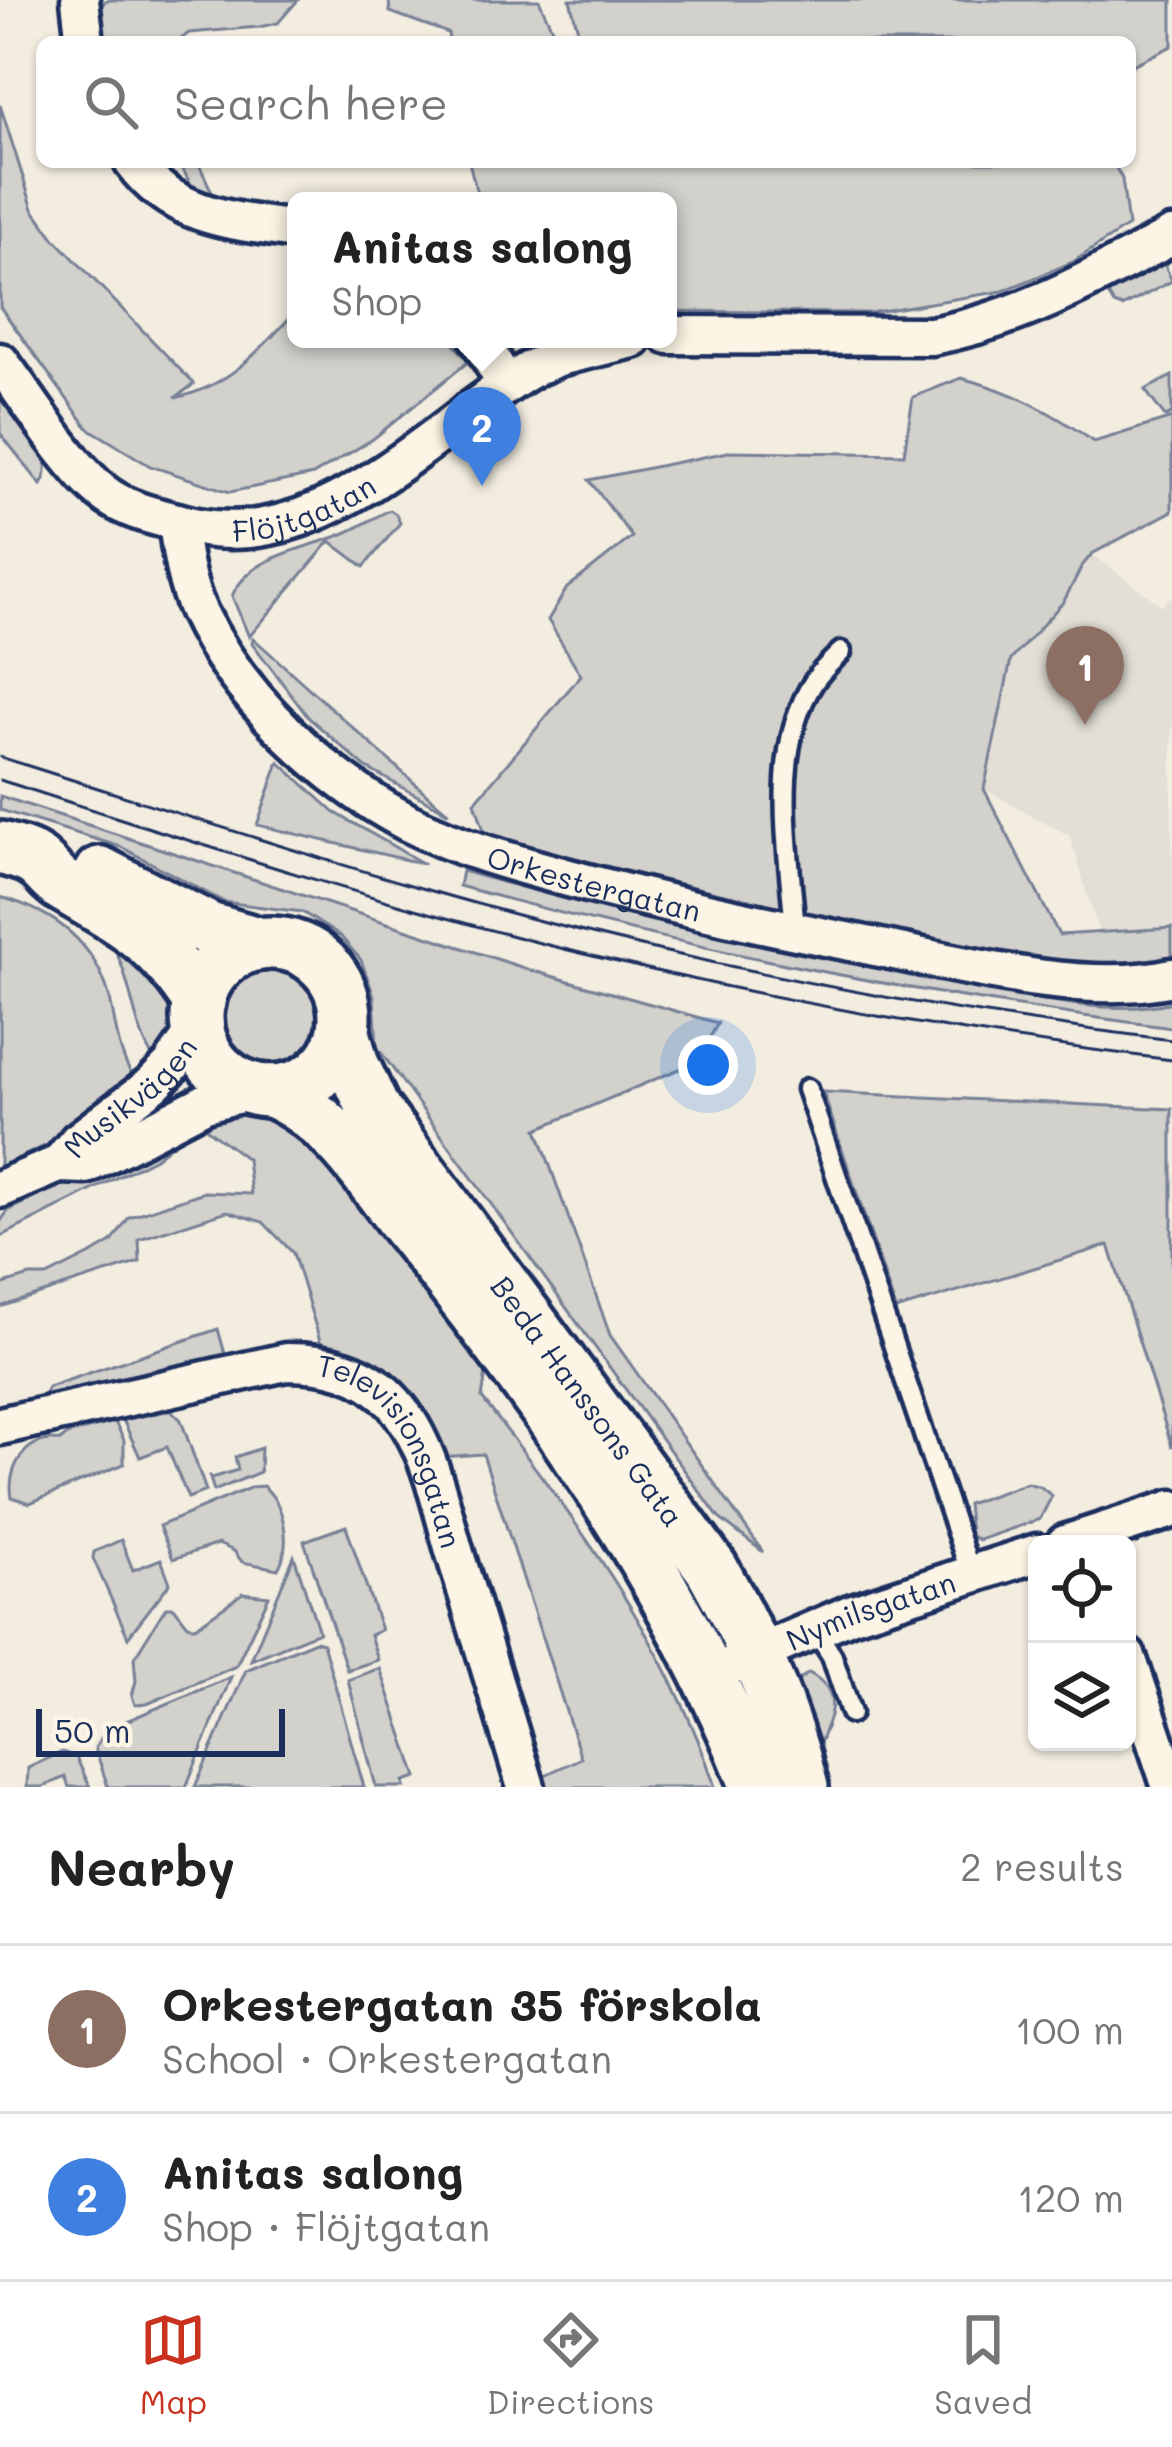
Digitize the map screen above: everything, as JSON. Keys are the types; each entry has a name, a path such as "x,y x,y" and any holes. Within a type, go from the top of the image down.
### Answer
{"street":[{"path":"80,0 84,36"},
{"path":"137,168 178,206 287,229"},
{"path":"677,335 911,337 973,328 1017,314 1172,236"},
{"path":"484,348 506,384"},
{"name":"Flöjtgatan","path":"0,362 108,496 177,522 238,530 303,517 348,497 506,384 559,357 596,348"},
{"name":"Orkestergatan","path":"177,522 187,576 214,641 272,716 363,794 406,821 480,853 637,896 795,931 1073,980 1132,982 1172,977"},
{"name":"Beda Hanssons Gata","path":"19,854 68,859 208,929 299,949 330,972 342,995 344,1033 353,1065 374,1110 712,1569 780,1706 802,1787"},
{"name":"Beda Hanssons Gata","path":"19,854 57,883 120,916 175,965 198,1014 212,1063 232,1080 297,1102 338,1139 519,1372 635,1544 709,1676 757,1787"},
{"path":"198,1014 211,974 233,954 261,944"},
{"name":"Musikvägen","path":"0,1189 58,1164 78,1142 153,1084 171,1066 198,1014"},
{"path":"263,1091 296,1087 318,1075 334,1056 344,1033"},
{"name":"Musikvägen","path":"58,1164 86,1165 205,1102 263,1091"},
{"name":"Televisionsgatan","path":"0,1426 286,1362 345,1368 367,1381 391,1399 423,1449 526,1787"},
{"path":"1100,1535 1172,1509"},
{"name":"Nymilsgatan","path":"709,1676 814,1628 1028,1556"},
{"path":"1136,1684 1171,1787"}],"lane":[{"path":"795,931 787,814 790,754 800,707 816,677 841,652"},
{"path":"807,1089 971,1574"},
{"path":"814,1628 832,1656 851,1713"}],"shaded area":[{"path":"106,0 298,0 278,23 185,36 104,36 101,6"},
{"path":"389,0 539,0 555,36 448,36 390,12"},
{"path":"570,0 1172,0 1172,46 1136,63 1136,36 579,36"},
{"path":"0,105 33,209 54,238 194,384 175,398 228,376 287,320 287,348 457,348 469,361 373,439 313,475 230,492 150,466 88,428 0,307"},
{"path":"182,168 201,168 216,201 194,191"},
{"path":"471,168 1116,168 1128,226 1073,262 1003,291 869,313 677,311 677,192 477,192"},
{"path":"1163,261 1172,281 1122,307 1114,304 1106,291"},
{"path":"1172,376 1172,414 1165,417 1145,390"},
{"path":"961,378 1030,403 1094,442 1172,418 1172,511 1092,554 1064,601 1011,660 984,789 1059,935 1172,928 1172,959 1136,966 1096,965 951,945 489,846 475,802 581,675 548,620 567,588 632,537 589,480 733,451 904,454 913,397"},
{"path":"0,397 42,450 46,473 41,485 0,433"},
{"path":"390,510 400,523 364,567 330,541 249,637 232,596 251,572"},
{"path":"1092,554 1162,606 1172,595 1172,959 1108,964 1070,836 984,789 1011,660 1063,601"},
{"path":"253,638 449,813 365,767 308,717 252,643"},
{"path":"279,762 334,812 424,864 257,825"},
{"path":"0,796 530,970 718,1023 696,1062 537,1129 610,1335 763,1552 719,1518 377,1047 374,996 361,960 341,937 302,912 224,902 121,847 0,810"},
{"path":"462,871 707,933 1035,999 1120,1007 1172,1002 1172,1028 902,987 724,951 459,886"},
{"path":"0,897 54,920 93,958 134,1078 59,1139 0,1167"},
{"path":"109,939 157,979 173,1005 168,1038 155,1061 123,969"},
{"path":"269,968 288,971 303,982 314,997 314,1035 303,1050 288,1061 269,1064 250,1061 235,1050 224,1035 221,1016 224,997 235,982 250,971"},
{"path":"823,1092 1172,1109 1172,1447 1109,1245 896,1310"},
{"path":"245,1106 284,1114 336,1160 488,1360 482,1398 584,1535 645,1632 696,1734 715,1787 546,1787 543,1776 581,1758 483,1454 440,1457 322,1347 293,1253 263,1222 227,1211 139,1239 140,1262 0,1307 0,1285 47,1276 95,1252 112,1242 129,1217 204,1192 251,1194 247,1159 199,1123"},
{"path":"169,1131 174,1143 155,1158 0,1237 0,1222 8,1211"},
{"path":"218,1329 225,1354 45,1393 48,1387"},
{"path":"171,1410 181,1420 206,1491 188,1498 167,1447 140,1457 123,1420"},
{"path":"115,1422 124,1440 124,1464 30,1503 12,1497 12,1475 29,1448"},
{"path":"261,1448 260,1472 214,1491 209,1475 238,1470 235,1457"},
{"path":"1027,1483 1052,1496 1040,1519 979,1540 970,1535 967,1504"},
{"path":"263,1486 277,1503 284,1525 285,1548 278,1569 242,1562 234,1551 218,1544 173,1559 159,1526"},
{"path":"346,1526 381,1630 370,1635 378,1660 347,1670 304,1541"},
{"path":"121,1540 133,1570 161,1559 170,1583 128,1637 93,1558 94,1552"},
{"path":"294,1556 319,1632 251,1660"},
{"path":"243,1593 269,1596 236,1666 135,1705 134,1658 166,1607 174,1607 195,1627"},
{"path":"315,1641 323,1643 364,1787 195,1787 246,1670"},
{"path":"380,1668 417,1777 404,1781 405,1787 376,1787 348,1680"},
{"path":"809,1673 821,1681 831,1699 817,1752 793,1693"},
{"path":"231,1677 186,1787 108,1787 95,1748 107,1729"},
{"path":"62,1752 76,1757 90,1787 69,1787 65,1777 42,1787 27,1787 28,1768"}],"tram line":[{"path":"0,757 410,885 625,942 858,992 1172,1040"},
{"path":"0,780 341,887 625,964 858,1013 1172,1060"}],"place":[{"name":"Anitas salong","path":"482,486"},
{"name":"Orkestergatan 35 förskola","path":"1085,725"}]}
